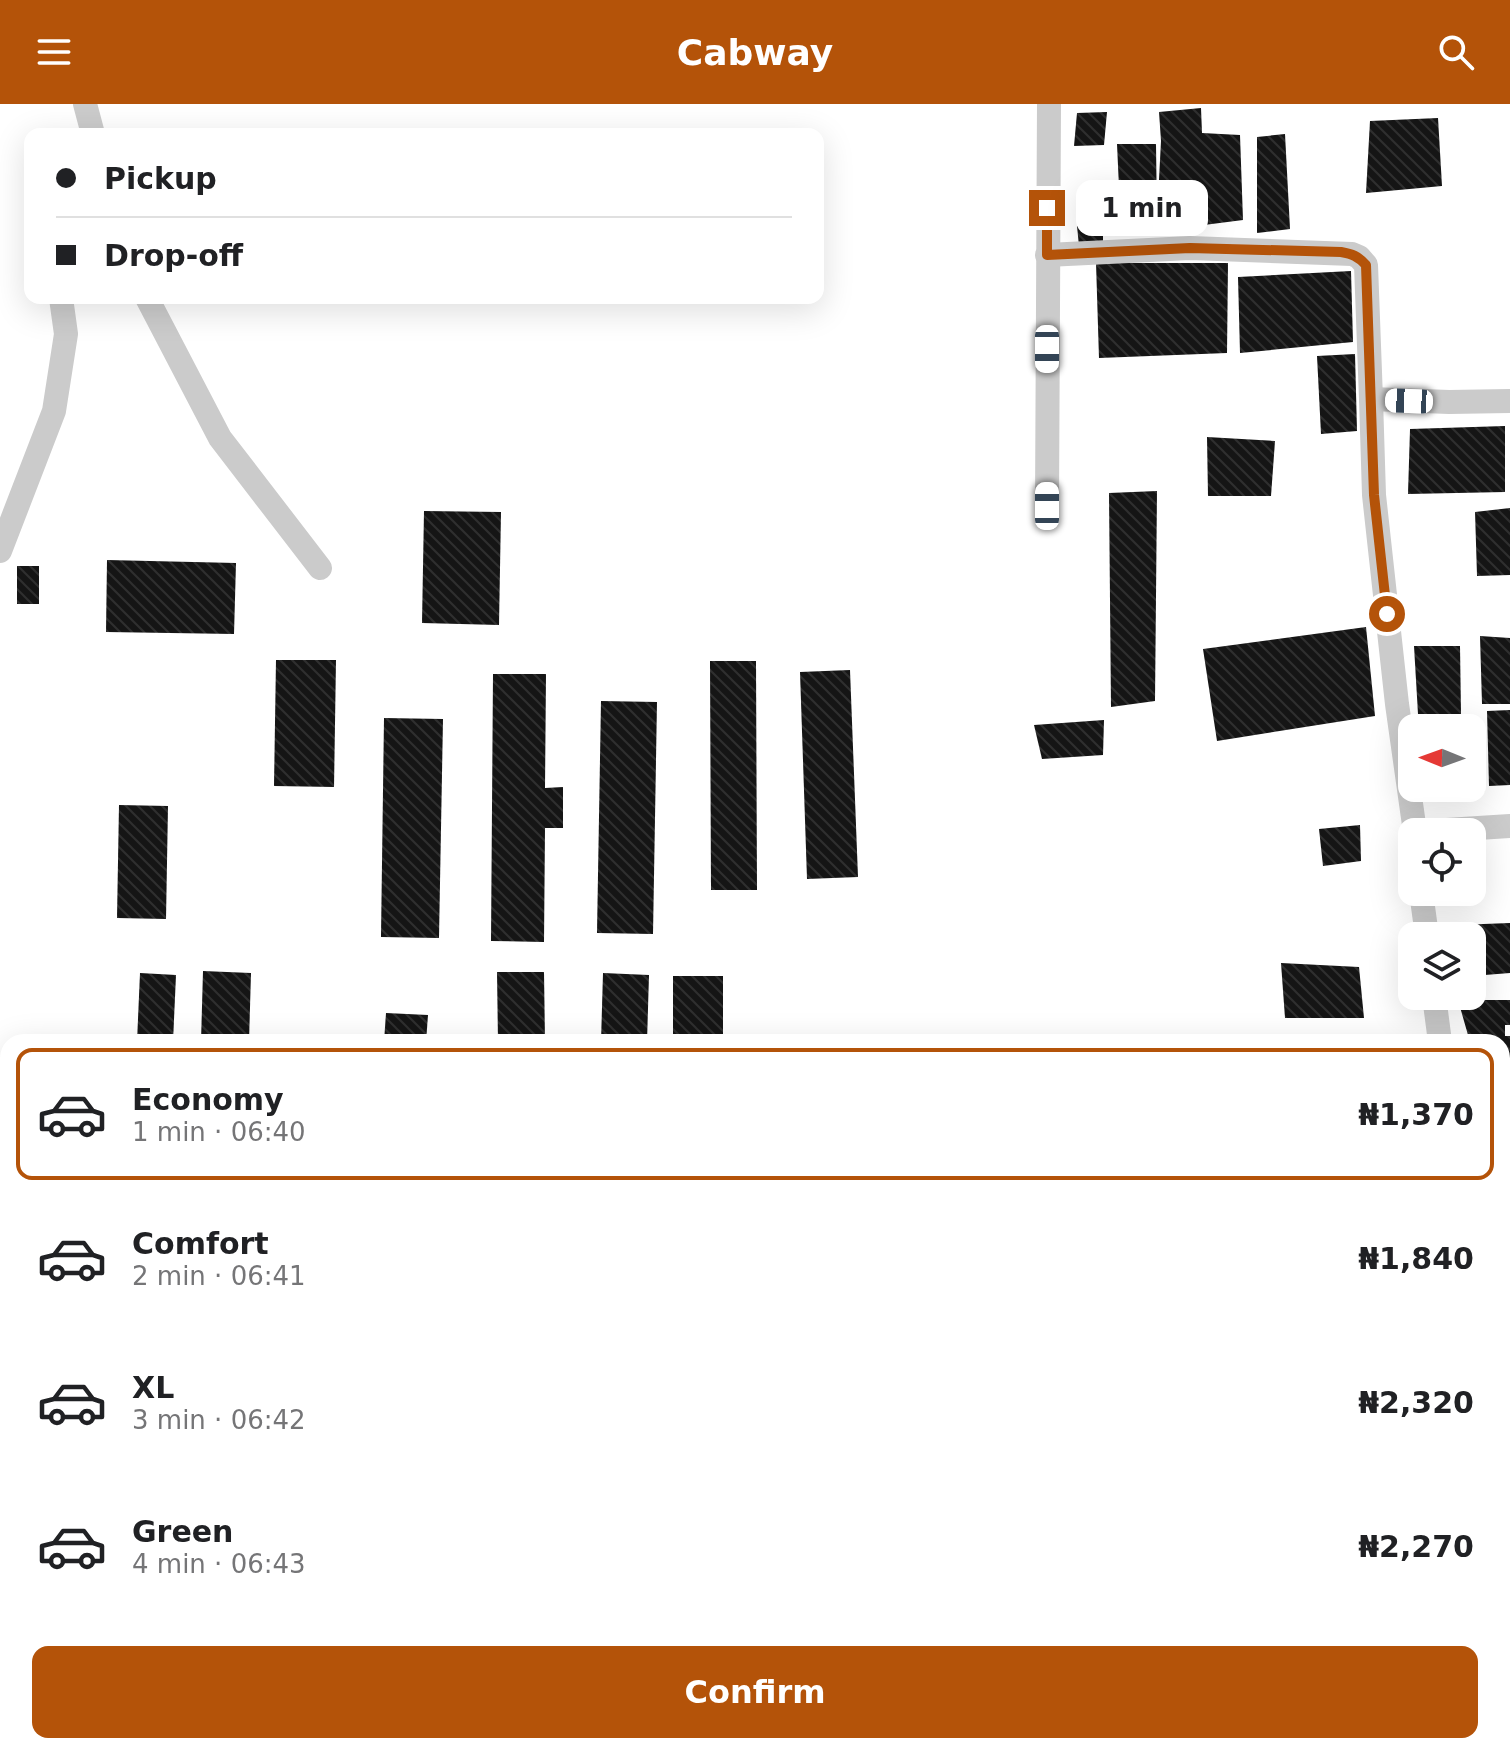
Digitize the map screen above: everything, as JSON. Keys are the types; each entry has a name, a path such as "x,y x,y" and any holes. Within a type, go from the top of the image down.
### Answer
{"street":[{"path":"79,128 85,104"},
{"path":"85,104 91,128"},
{"path":"1047,506 1049,104"},
{"path":"1047,255 1190,248 1341,252 1359,257 1366,265 1374,495 1397,704 1415,832 1510,826"},
{"path":"0,551 54,411 66,334 62,304"},
{"path":"150,304 220,438 320,568"},
{"path":"1371,399 1510,401"},
{"path":"1436,1010 1439,1034"}],"building":[{"path":"1201,108 1202,133 1240,135 1243,220 1121,231 1117,144 1156,144 1157,218 1161,141 1159,112"},
{"path":"1107,112 1104,145 1074,146 1077,113"},
{"path":"1438,118 1442,186 1366,193 1370,121"},
{"path":"1285,134 1290,229 1257,233 1257,137"},
{"path":"1103,223 1103,248 1079,246 1077,226"},
{"path":"1096,263 1228,263 1227,353 1099,358"},
{"path":"1351,271 1353,342 1240,353 1238,277"},
{"path":"1355,354 1357,431 1321,434 1317,356"},
{"path":"1505,426 1505,492 1408,494 1410,429"},
{"path":"1207,437 1275,441 1271,496 1208,496"},
{"path":"1157,491 1155,701 1111,707 1109,493"},
{"path":"1510,508 1510,575 1477,576 1475,512"},
{"path":"424,511 501,512 499,625 422,623"},
{"path":"107,560 236,563 234,634 106,632"},
{"path":"17,566 39,566 39,604 17,604"},
{"path":"1366,627 1375,716 1217,741 1203,649"},
{"path":"1480,636 1510,638 1510,704 1482,704"},
{"path":"1414,646 1460,646 1461,714 1418,714"},
{"path":"276,660 336,660 334,787 274,786"},
{"path":"710,661 756,661 757,890 711,890"},
{"path":"850,670 858,877 807,879 800,672"},
{"path":"493,674 546,674 545,788 563,787 563,828 545,828 544,942 491,941"},
{"path":"601,701 657,702 653,934 597,933"},
{"path":"1510,710 1510,785 1489,786 1487,711"},
{"path":"384,718 443,719 439,938 381,937"},
{"path":"1104,720 1103,755 1042,759 1034,725"},
{"path":"119,805 168,806 166,919 117,918"},
{"path":"1360,825 1361,861 1323,866 1319,829"},
{"path":"1510,923 1510,973 1486,975 1486,924"},
{"path":"1281,963 1359,967 1364,1018 1285,1018"},
{"path":"203,971 251,973 249,1034 201,1034"},
{"path":"497,972 544,972 545,1034 498,1034"},
{"path":"140,973 176,975 173,1034 137,1034"},
{"path":"603,973 649,975 647,1034 601,1034"},
{"path":"673,976 723,976 723,1034 673,1034"},
{"path":"1486,1000 1510,1000 1510,1025 1505,1025 1505,1034 1468,1034 1461,1010 1486,1010"},
{"path":"386,1013 428,1015 427,1034 385,1034"}],"route":[{"path":"1047,208 1047,255 1190,248 1341,252 1359,257 1366,265 1374,495 1387,614"}]}
